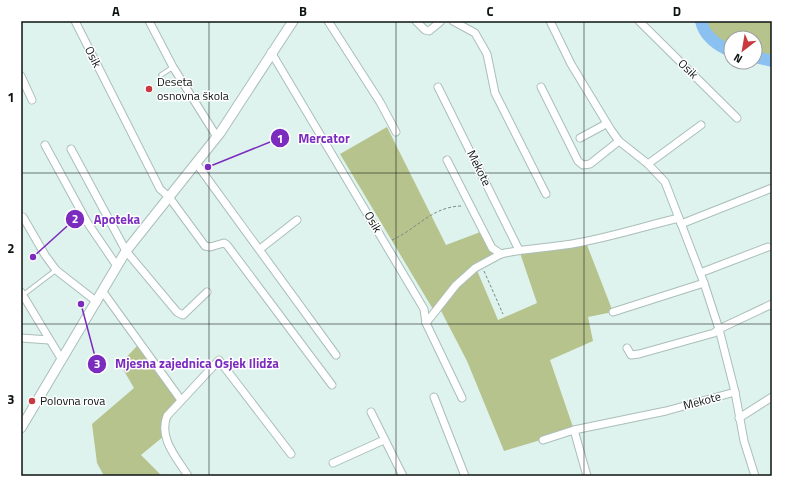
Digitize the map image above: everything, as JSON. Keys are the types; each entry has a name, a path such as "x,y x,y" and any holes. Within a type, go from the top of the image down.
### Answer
{"main road":[{"path":"21,428 126,251 217,137 246,94 271,52 293,21"}],"street":[{"name":"Osik","path":"74,21 160,189 169,197 205,246 224,243 227,246 332,386"},
{"path":"149,21 173,67 217,137"},
{"path":"328,21 380,102 396,132"},
{"path":"416,21 429,31 440,22"},
{"path":"452,21 475,33 486,54 495,94 546,194"},
{"name":"Mekote","path":"550,21 571,64 606,124 619,141 648,164 665,182 704,283 719,329 735,392 739,418 755,476"},
{"name":"Osik","path":"639,21 737,118"},
{"name":"Osik","path":"271,52 386,242 424,309 426,323 462,398"},
{"path":"21,76 32,100"},
{"name":"Mekote","path":"438,87 519,250"},
{"path":"541,87 578,161 583,165 590,164 619,141"},
{"path":"580,138 606,124"},
{"path":"648,164 701,124"},
{"path":"45,145 87,222 117,266"},
{"path":"70,149 126,251 180,315 183,315 207,292"},
{"name":"Mekote","path":"447,160 492,248 501,254"},
{"path":"196,162 336,355"},
{"path":"426,323 456,285 482,265 501,254 519,250 553,248 680,221 772,188"},
{"path":"23,217 45,255 56,270 97,302"},
{"path":"260,250 297,220"},
{"path":"700,273 768,247"},
{"path":"613,312 704,283"},
{"path":"103,292 181,400"},
{"path":"22,293 62,360"},
{"path":"627,348 631,355 639,354 714,333 719,329 772,304"},
{"path":"21,338 49,340"},
{"path":"188,476 164,436 164,423 167,416 219,360 291,454"},
{"name":"Mekote","path":"543,440 574,430 666,411 735,392"},
{"path":"434,397 465,476"},
{"path":"739,418 772,397"},
{"path":"370,412 403,476"},
{"path":"574,430 588,476"},
{"path":"333,463 384,440"}],"lane":[{"path":"162,76 173,67"},
{"path":"22,293 56,270"}],"path":[{"path":"386,242 396,238 424,218 441,210 453,206 470,205"},
{"path":"482,265 503,314"}],"green space":[{"path":"698,21 772,21 772,63 763,61 763,30 723,30 723,51 707,38"},
{"path":"387,127 446,245 483,231 501,254 476,268 498,320 537,303 519,250 587,245 613,312 588,317 593,341 550,360 574,430 504,451 467,361 439,307 434,311 340,154"},
{"path":"137,346 181,400 167,416 164,436 141,455 162,476 104,476 97,463 92,424 134,388 120,364"}],"waterway":[{"path":"701,21 708,36 723,47"},
{"path":"763,59 772,61"}],"place":[{"name":"Deseta osnovna škola","path":"149,89"},
{"name":"Mercator","path":"208,167"},
{"name":"Apoteka","path":"33,257"},
{"name":"Mjesna zajednica Osjek Ilidža","path":"81,304"},
{"name":"Polovna rova","path":"32,401"}]}
